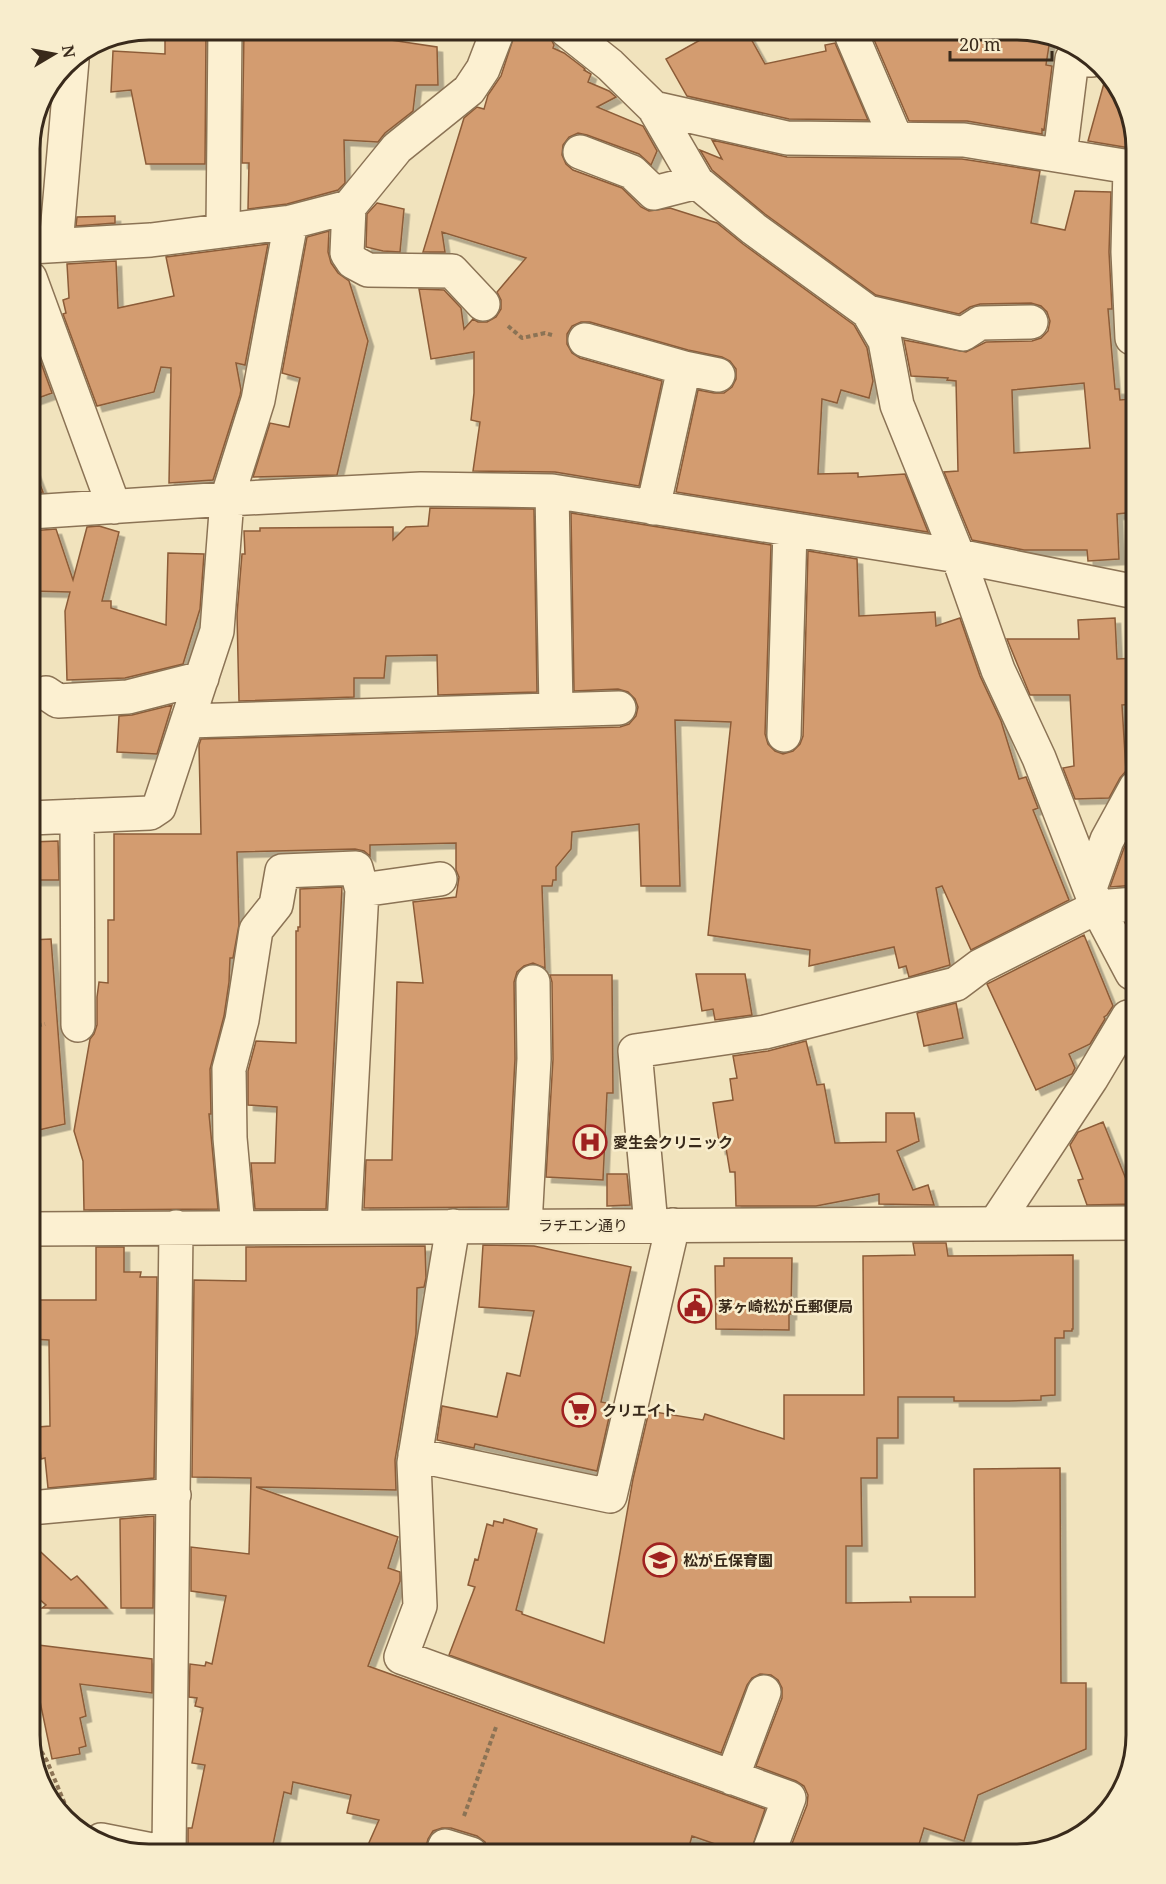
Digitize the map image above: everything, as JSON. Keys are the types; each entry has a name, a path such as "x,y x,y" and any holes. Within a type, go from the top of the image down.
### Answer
{"street":[{"path":"223,230 225,41"},
{"path":"68,84 43,246 152,240 291,222 349,207 397,148 469,90 483,69 494,41"},
{"path":"580,41 610,65 654,108 697,182 754,229 868,312 963,334 980,323 1031,322"},
{"path":"854,41 896,139"},
{"path":"1060,155 1072,59 1077,59"},
{"path":"654,108 787,138 964,140 1126,166"},
{"path":"580,152 632,172 654,193 697,182"},
{"path":"349,207 348,253 353,262 368,270 452,271 483,304"},
{"path":"41,818 150,813 159,807 217,631 227,499 258,400 291,222"},
{"path":"41,308 114,507"},
{"path":"868,312 885,341 897,405 958,556 998,670 1039,758 1126,977"},
{"path":"585,340 684,368 718,375"},
{"path":"653,508 684,368"},
{"path":"41,511 421,489 552,492 958,556 1126,590"},
{"path":"552,492 556,709"},
{"path":"784,735 790,530"},
{"path":"46,693 58,701 128,697 202,678"},
{"path":"188,721 619,708"},
{"path":"1094,898 1107,840 1126,805"},
{"path":"77,816 78,1025"},
{"path":"238,1227 230,1138 229,1069 242,1020 256,930 276,905 282,870 356,868 362,890 344,1226"},
{"path":"362,890 440,879"},
{"path":"415,1455 610,1496 662,1225 635,1051 765,1032 956,984 980,966 1094,898 1126,903"},
{"path":"525,1225 534,1059 533,982"},
{"path":"995,1224 1091,1079 1126,1012"},
{"name":"ラチエン通り","path":"40,1229 1126,1223"},
{"path":"453,1226 414,1463 420,1606 401,1657 789,1798 772,1844"},
{"path":"171,1843 176,1227"},
{"path":"40,1507 174,1495"},
{"path":"732,1778 764,1692"}],"path":[{"path":"483,304 522,338 545,333 585,340"},
{"path":"458,1843 507,1697"},
{"path":"42,1752 65,1804"}],"building":[{"path":"165,41 206,41 205,164 146,164 131,90 111,92 113,51 165,54"},
{"path":"244,41 397,41 437,47 438,85 416,85 413,111 385,133 378,142 344,140 345,183 338,190 287,204 248,209 249,163 242,163"},
{"path":"512,41 552,41 553,48 564,53 591,74 588,82 609,91 616,97 597,107 643,126 657,151 651,165 639,154 578,133 569,137 563,145 562,155 566,164 573,170 622,188 641,207 649,211 670,208 717,223 854,325 867,348 873,381 869,398 841,390 837,403 822,399 818,474 858,473 858,477 905,474 928,532 676,492 698,390 724,393 732,387 736,379 736,369 730,361 722,357 688,350 590,322 581,322 572,326 567,334 567,344 572,353 580,358 662,381 639,486 555,472 473,471 480,422 471,420 474,393 474,352 431,359 419,289 444,290 461,308 464,329 473,319 478,322 487,322 496,317 501,309 501,300 497,292 526,258 442,232 445,252 423,252 464,118 477,107 484,109 488,95 501,76"},
{"path":"698,41 752,41 765,64 826,51 825,45 835,43 868,120 789,119 687,96 666,59"},
{"path":"875,41 1024,41 1049,45 1046,65 1052,66 1042,134 967,121 909,121"},
{"path":"1104,84 1120,114 1126,147 1088,141"},
{"path":"712,140 787,157 962,159 1040,171 1031,223 1065,230 1075,191 1111,192 1109,252 1112,309 1108,309 1115,389 1119,389 1120,400 1126,399 1126,513 1117,514 1119,559 1088,561 1087,550 1024,550 972,540 944,472 958,471 956,381 947,380 948,378 911,376 904,340 966,352 986,342 1032,341 1041,338 1048,331 1050,321 1047,312 1041,306 1031,303 980,304 959,314 876,295 765,214 712,170 700,150 722,159","holes":["1084,383 1090,448 1014,453 1012,390"]},
{"path":"377,203 404,209 400,252 366,247 367,214"},
{"path":"115,216 115,223 76,226 77,217"},
{"path":"329,231 328,252 331,263 338,273 349,281 368,341 337,475 253,477 270,423 289,427 300,378 282,373 307,237"},
{"path":"268,244 245,365 236,363 240,395 213,480 169,483 171,368 161,367 154,392 97,406 63,314 66,313 63,300 69,298 67,264 116,261 118,308 174,296 166,257"},
{"path":"41,363 52,393 41,397"},
{"path":"430,508 534,509 537,692 438,695 437,655 386,656 384,678 354,678 354,697 239,701 237,614 242,554 245,554 244,531 260,531 260,528 393,527 393,540 406,527 428,526"},
{"path":"571,513 771,545 765,734 768,744 775,751 783,754 793,751 800,744 803,736 808,551 857,559 859,616 935,612 936,626 960,618 980,676 1001,721 1019,779 1026,777 1038,808 1033,810 1069,900 971,950 942,886 936,888 950,965 909,977 906,966 899,968 894,947 809,966 810,950 708,935 731,722 675,720 680,886 641,886 639,824 572,832 571,849 556,867 556,880 553,880 552,886 542,886 545,968 533,963 524,966 517,972 514,982 515,1059 507,1207 364,1208 366,1160 392,1160 397,982 423,983 413,902 456,897 459,877 456,870 456,843 370,845 370,856 364,851 355,849 237,852 239,925 233,958 230,958 224,1016 210,1069 211,1114 209,1114 218,1209 84,1210 83,1161 74,1131 90,1039 97,1025 99,982 108,983 108,920 114,920 114,834 201,834 199,745 201,739 620,727 629,724 636,716 638,707 635,699 628,692 618,689 574,691"},
{"path":"99,526 119,532 102,601 111,601 111,608 166,625 168,553 204,554 200,609 183,664 125,678 67,680 65,611 70,592 41,591 41,530 56,529 73,580 87,527"},
{"path":"1115,618 1117,659 1126,659 1126,705 1122,705 1126,771 1109,798 1075,799 1063,768 1074,766 1070,695 1030,695 1007,639 1079,639 1078,620"},
{"path":"172,705 157,754 117,752 119,716"},
{"path":"58,841 59,880 41,880 41,842"},
{"path":"1126,844 1126,886 1110,887"},
{"path":"342,887 326,1209 255,1209 251,1163 275,1163 277,1107 248,1105 248,1071 256,1041 296,1043 296,931 300,927 300,889"},
{"path":"1084,935 1113,1006 1104,1017 1105,1019 1090,1044 1069,1054 1075,1068 1072,1074 1036,1090 987,984"},
{"path":"51,939 65,1124 40,1130 40,940"},
{"path":"696,974 745,974 752,1015 715,1020 713,1009 702,1011"},
{"path":"550,975 612,975 613,1093 607,1093 603,1180 546,1177 553,1059"},
{"path":"956,1003 963,1038 924,1046 917,1013"},
{"path":"806,1041 817,1085 824,1084 835,1143 886,1142 886,1113 914,1113 919,1141 897,1151 913,1190 928,1185 934,1205 879,1204 879,1194 816,1206 736,1206 735,1172 730,1172 726,1148 720,1149 713,1103 733,1100 730,1079 737,1078 733,1056 768,1051"},
{"path":"1103,1122 1126,1179 1126,1204 1087,1205 1078,1180 1083,1179 1070,1145 1078,1132"},
{"path":"607,1174 627,1174 630,1205 607,1206"},
{"path":"913,1243 946,1243 948,1256 1073,1255 1073,1329 1064,1331 1064,1338 1055,1338 1055,1395 1041,1396 1041,1400 1009,1401 954,1401 954,1397 898,1397 898,1438 877,1438 877,1478 861,1478 862,1546 846,1546 846,1603 911,1602 910,1597 975,1597 974,1469 1060,1468 1061,1683 1086,1683 1086,1749 978,1795 964,1841 924,1828 919,1844 792,1844 807,1805 808,1795 804,1786 756,1766 782,1698 782,1688 778,1680 771,1675 760,1674 752,1678 747,1685 721,1753 449,1655 475,1587 468,1585 475,1559 478,1560 487,1524 493,1526 494,1521 503,1523 504,1519 537,1529 516,1610 604,1643 633,1479 649,1411 703,1420 705,1414 784,1439 784,1395 864,1395 863,1256 915,1255"},
{"path":"483,1245 534,1246 631,1267 601,1402 612,1404 597,1471 475,1444 474,1448 437,1440 442,1406 497,1417 507,1373 520,1376 534,1311 479,1307"},
{"path":"425,1246 426,1278 424,1287 417,1288 416,1334 395,1460 396,1490 256,1487 398,1537 388,1568 400,1572 400,1581 368,1666 765,1809 753,1844 714,1844 692,1836 690,1844 485,1843 477,1836 451,1828 433,1831 427,1843 369,1843 379,1820 347,1813 351,1795 293,1782 291,1794 284,1792 273,1843 188,1843 188,1828 192,1828 205,1765 192,1763 203,1708 195,1706 197,1698 189,1697 190,1664 205,1666 206,1662 212,1664 226,1596 191,1591 191,1547 249,1554 251,1478 192,1477 194,1280 246,1281 246,1247"},
{"path":"96,1247 124,1247 124,1272 141,1272 140,1277 157,1277 154,1478 48,1488 45,1458 41,1459 40,1427 50,1426 49,1340 40,1340 40,1300 96,1300"},
{"path":"724,1258 792,1258 789,1330 716,1329 715,1266 724,1266"},
{"path":"154,1516 153,1608 121,1608 120,1519"},
{"path":"40,1551 71,1580 77,1576 107,1608 42,1608 46,1605 40,1600"},
{"path":"40,1645 152,1659 152,1693 80,1684 86,1716 80,1718 86,1746 79,1748 80,1754 52,1759 40,1701"}],"place":[{"name":"愛生会クリニック","path":"590,1142"},
{"name":"茅ヶ崎松が丘郵便局","path":"695,1306"},
{"name":"クリエイト","path":"579,1410"},
{"name":"松が丘保育園","path":"660,1560"}]}
